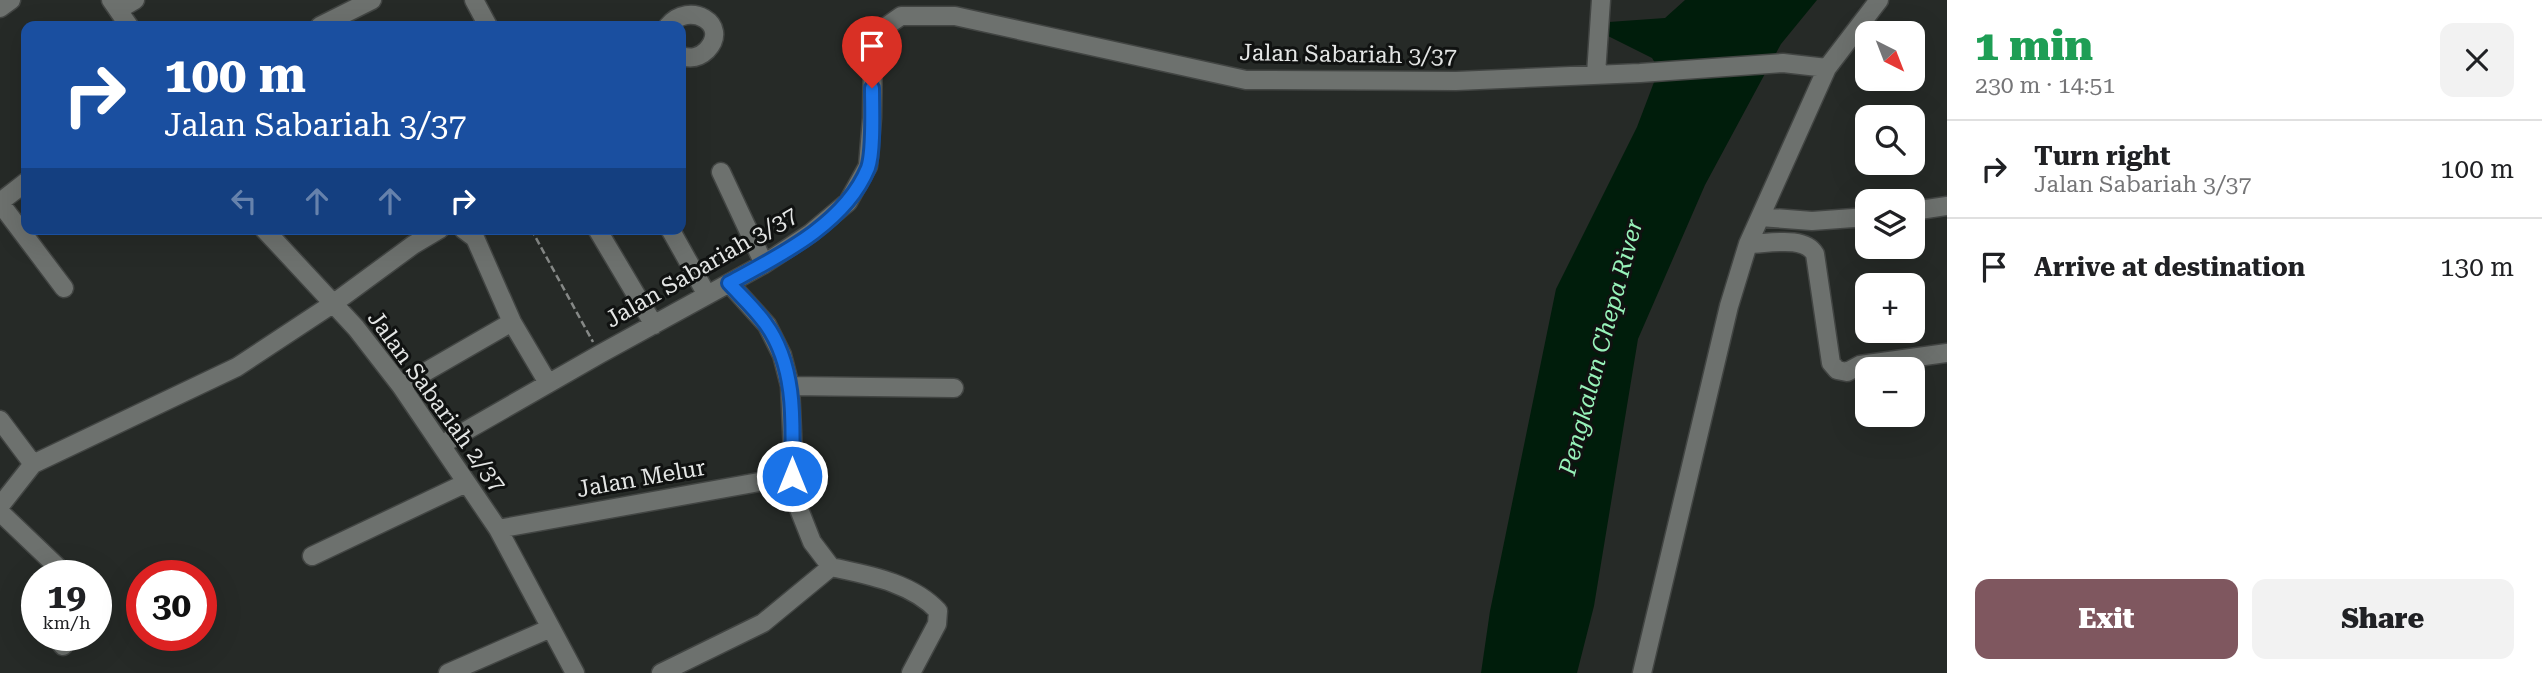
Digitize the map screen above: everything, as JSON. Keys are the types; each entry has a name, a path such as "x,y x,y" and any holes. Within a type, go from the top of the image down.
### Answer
{"street":[{"path":"0,8 11,0"},
{"path":"126,21 115,5 135,0"},
{"path":"330,21 372,0"},
{"path":"474,0 485,21"},
{"path":"1642,673 1729,306 1748,244 1827,68 1879,0"},
{"path":"671,21 689,5 707,16 713,25 715,34 711,45 703,54 693,58 686,57"},
{"path":"1596,74 1600,6"},
{"name":"Jalan Sabariah 3/37","path":"441,445 764,264 811,233 848,202 869,166 873,49 881,30 901,16 956,16 1246,80 1456,81 1640,73 1783,63 1827,68"},
{"path":"721,173 764,264"},
{"path":"21,186 0,202 21,230"},
{"path":"1925,209 1947,206"},
{"path":"1760,217 1812,221 1855,218"},
{"path":"25,235 64,288"},
{"name":"Jalan Sabariah 2/37","path":"270,235 334,303 401,386 498,529 575,673"},
{"path":"0,506 33,464 237,367 430,235"},
{"path":"471,235 475,238 512,322 548,383"},
{"path":"601,235 654,325"},
{"path":"673,235 707,295"},
{"path":"1748,244 1803,243 1811,248 1815,254 1831,363 1837,370 1847,372 1860,365 1947,354"},
{"path":"729,283 767,325 782,355 790,386 795,499 812,542 831,567 882,579 919,596 937,611 937,624 911,673"},
{"path":"401,386 512,322"},
{"path":"790,386 954,388"},
{"path":"0,420 33,464"},
{"name":"Jalan Melur","path":"498,529 792,476"},
{"path":"312,555 466,483"},
{"path":"0,512 50,560"},
{"path":"661,673 763,623 831,567"},
{"path":"448,673 551,628"}],"path":[{"path":"534,235 600,354"}],"water":[{"name":"Pengkalan Chepa River","path":"1685,0 1817,0 1781,44 1705,185 1638,339 1594,606 1577,673 1481,673 1490,611 1556,289 1637,127 1659,69 1652,58 1608,36 1609,22 1665,18"}],"route":[{"path":"792,476 790,386 782,355 767,325 729,283 811,233 848,202 869,166 872,88"}]}
